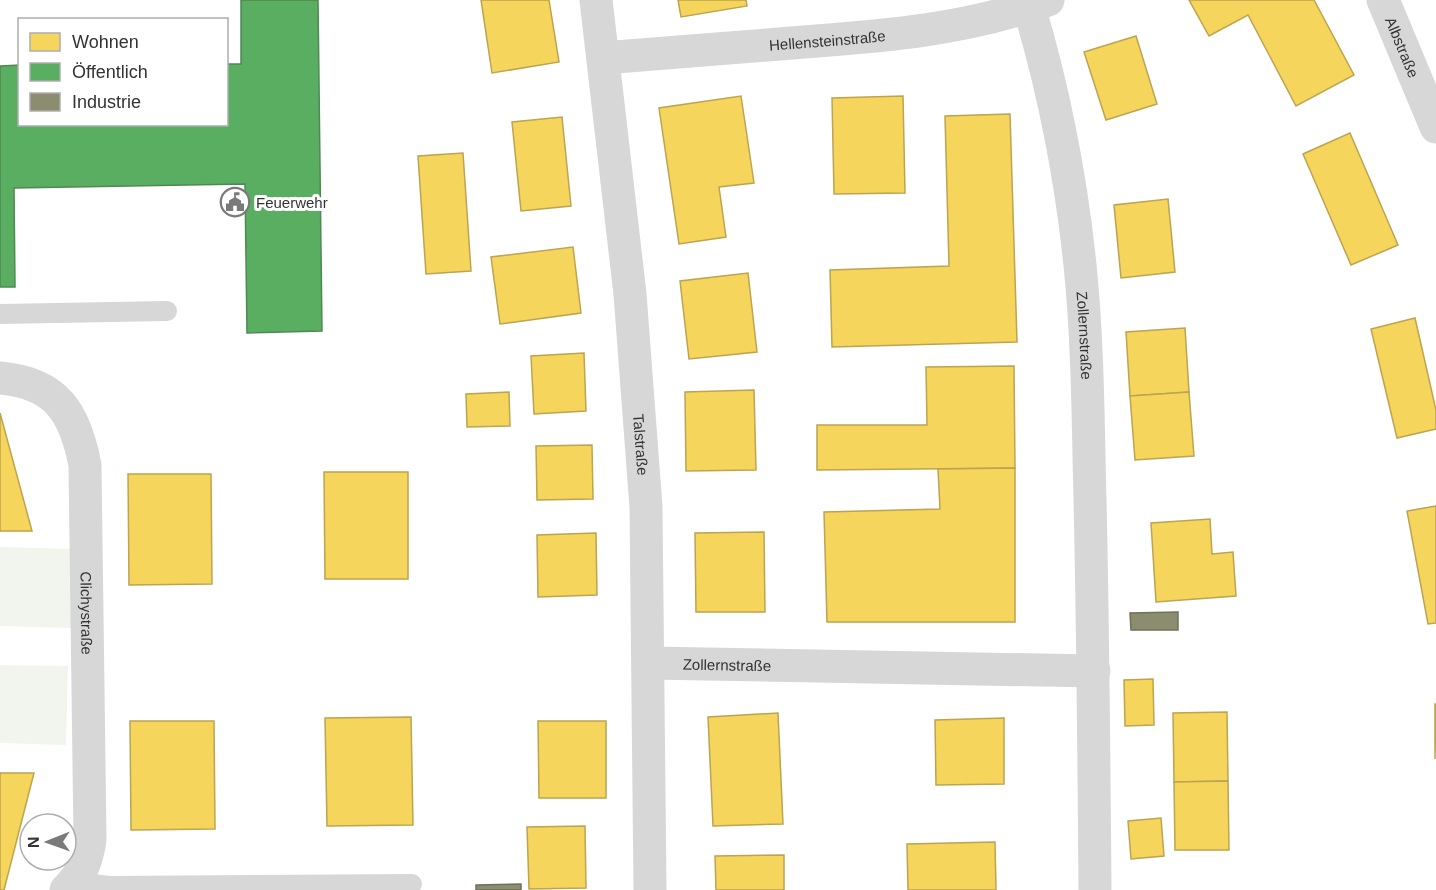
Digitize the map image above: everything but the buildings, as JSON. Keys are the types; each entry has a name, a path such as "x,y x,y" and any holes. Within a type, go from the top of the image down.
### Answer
{"street":[{"name":"Talstraße","path":"596,0 633,329 646,507 650,890"},
{"name":"Albstraße","path":"1383,0 1436,127"},
{"name":"Hellensteinstraße","path":"603,58 872,37 932,30 983,20 1039,3"},
{"name":"Zollernstraße","path":"1039,3 1042,49 1063,146 1080,267 1086,358 1094,671 1095,890"},
{"name":"Clichystraße","path":"0,378 32,383 53,397 71,416 80,440 85,465 90,839 87,860 72,883"},
{"name":"Zollernstraße","path":"649,663 1094,671"}],"lane":[{"path":"0,314 167,311"},
{"path":"72,883 108,886 412,884"}],"shaded area":[{"path":"0,547 73,549 71,628 0,626"},
{"path":"0,665 68,666 66,745 0,743"}],"place":[{"name":"Feuerwehr","path":"235,202"}]}
